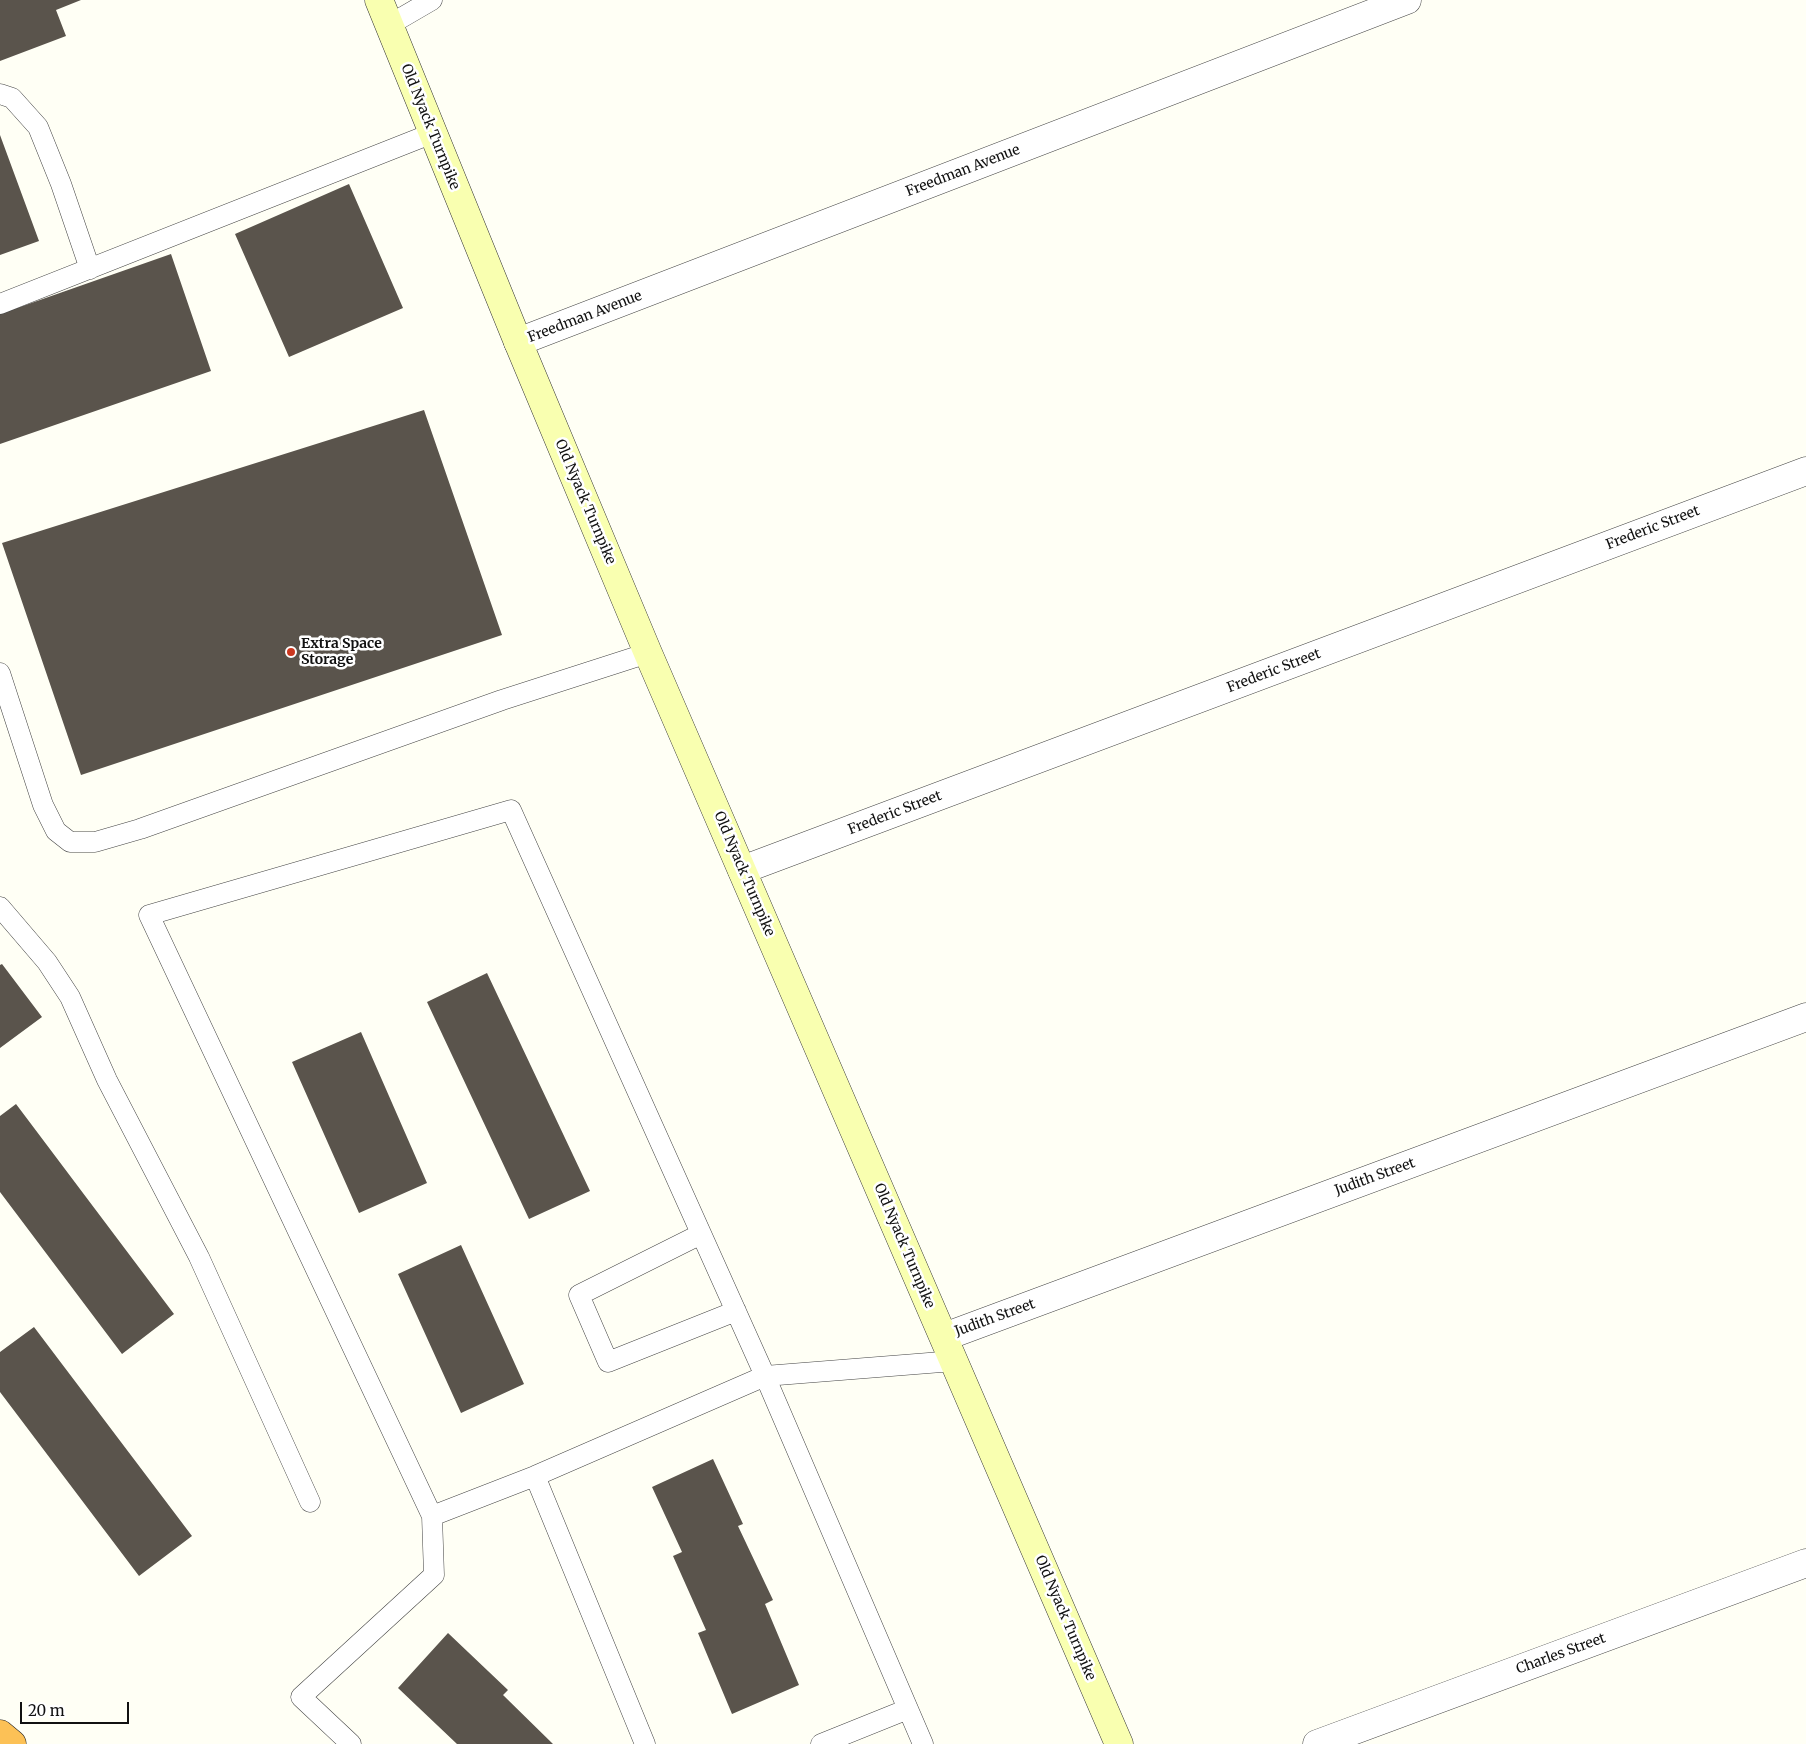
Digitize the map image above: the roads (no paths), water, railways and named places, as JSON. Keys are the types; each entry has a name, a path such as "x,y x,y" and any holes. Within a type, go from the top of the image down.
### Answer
{"highway":[{"path":"0,1734 12,1744"}],"street":[{"name":"Old Nyack Turnpike","path":"379,0 518,342 648,653 1119,1744"},
{"name":"Freedman Avenue","path":"518,342 1407,0"},
{"name":"Frederic Street","path":"742,870 1806,471"},
{"name":"Judith Street","path":"949,1349 1806,1017"},
{"name":"Charles Street","path":"1317,1744 1806,1564"}],"lane":[{"path":"389,26 432,0"},
{"path":"0,94 12,98 38,128 61,184 90,269"},
{"path":"0,304 432,133"},
{"path":"0,674 44,805 56,831 70,842 95,842 140,829 502,700 648,653"},
{"path":"351,1744 301,1697 434,1574 432,1516 149,915 511,810 765,1376 923,1744"},
{"path":"0,907 47,962 70,997 107,1080 199,1257 310,1502"},
{"path":"701,1234 579,1295 608,1362 736,1311"},
{"path":"432,1516 535,1476 765,1376 949,1349"},
{"path":"535,1476 645,1744"},
{"path":"821,1744 908,1709"}],"place":[{"name":"Extra Space Storage","path":"291,652"}]}
